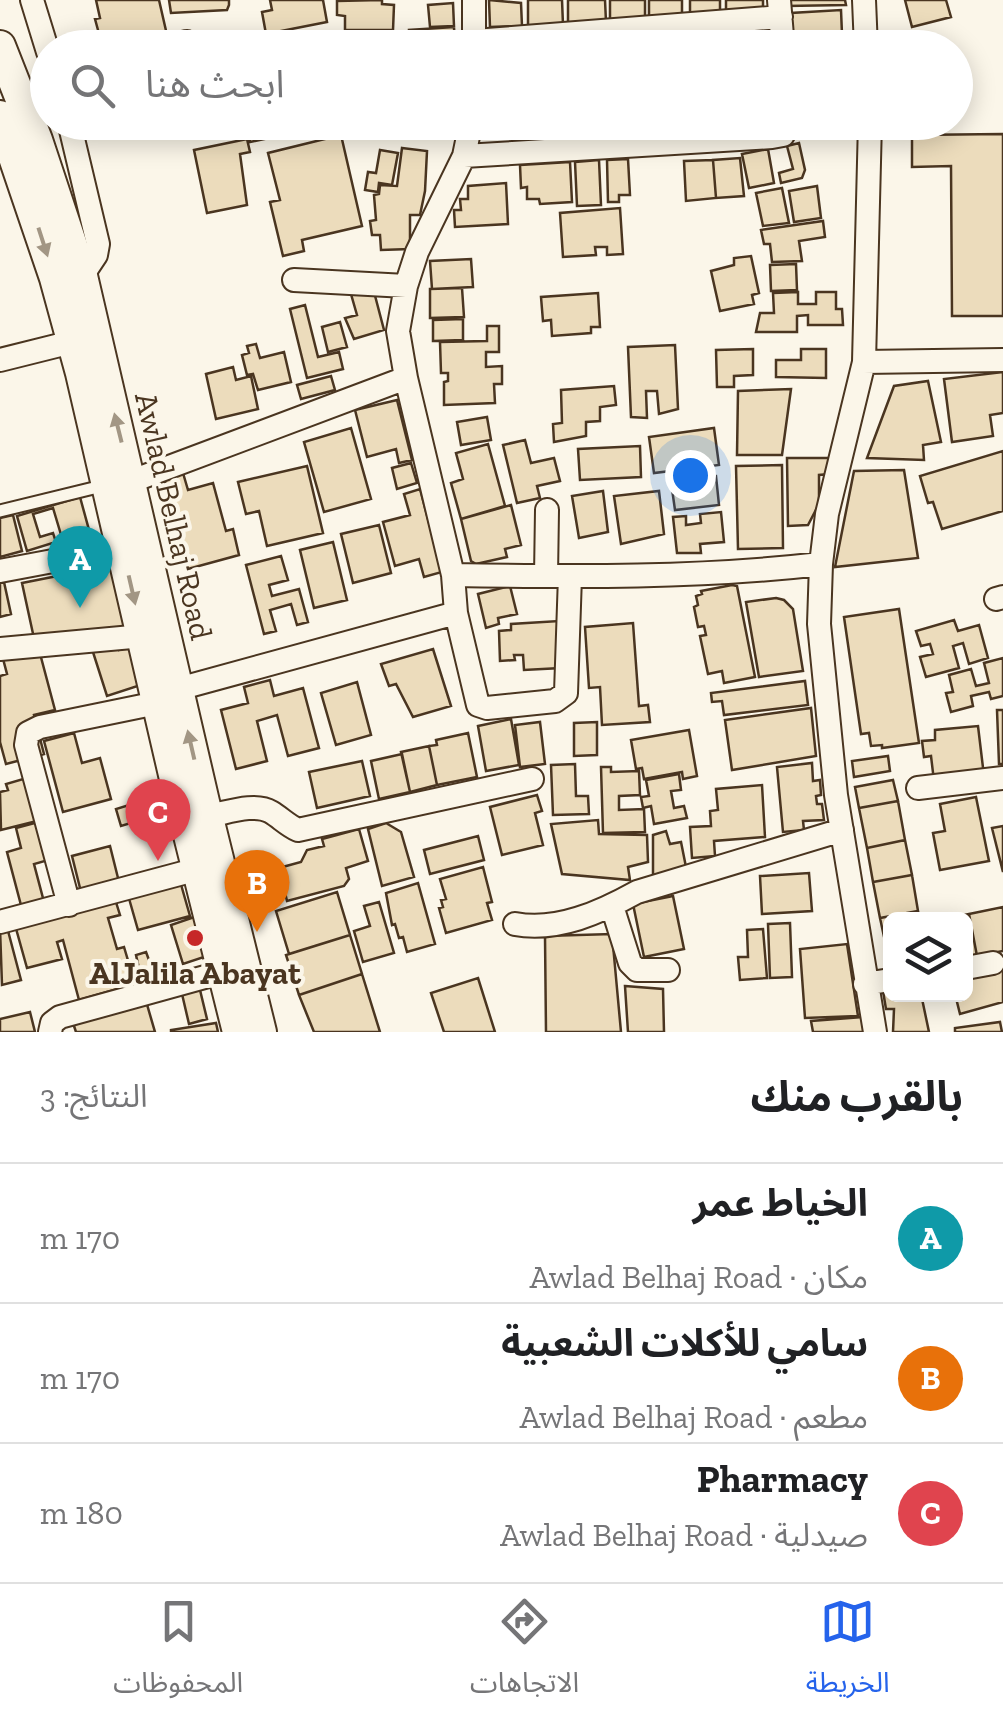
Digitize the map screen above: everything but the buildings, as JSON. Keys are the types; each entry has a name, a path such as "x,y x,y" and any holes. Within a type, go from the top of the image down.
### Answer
{"main road":[{"name":"Awlad Belhaj Road","path":"0,46 30,120"},
{"name":"Awlad Belhaj Road","path":"0,116 12,188 72,342 119,483 122,548 143,636 168,696 208,816 246,1020"},
{"name":"Awlad Belhaj Road","path":"38,140 82,276 119,483 168,696 198,870 223,972 246,1020"}],"street":[{"path":"32,0 41,30"},
{"path":"474,0 474,30"},
{"path":"864,0 865,30"},
{"path":"593,30 780,8"},
{"path":"73,140 98,244 96,256 82,276"},
{"path":"467,140 464,156 417,252 398,330 453,574 456,613 478,705 487,708 560,700 567,688 558,576 547,510"},
{"path":"464,156 723,140"},
{"path":"870,140 864,362 827,514 819,624 842,830 876,1032"},
{"path":"294,280 406,286"},
{"path":"0,360 72,342"},
{"path":"864,362 1003,360"},
{"path":"119,483 406,378"},
{"path":"0,571 122,548"},
{"path":"453,574 683,576 821,564"},
{"path":"69,905 26,744 28,732 456,613"},
{"path":"0,649 143,636"},
{"path":"918,788 1003,778"},
{"path":"208,816 255,808 270,811 283,824 298,830 532,780"},
{"path":"515,924 552,926 612,906 637,892 842,830"},
{"path":"0,922 198,870"},
{"path":"612,906 630,963 637,970 668,970"},
{"path":"973,967 993,963"},
{"path":"50,1032 52,1023 60,1017 223,972"},
{"path":"866,984 883,981"}],"lane":[{"path":"0,511 119,483"}],"place":[{"name":"الخياط عمر","path":"80,608"},
{"name":"Pharmacy","path":"158,861"},
{"name":"سامي للأكلات الشعبية","path":"257,932"},
{"name":"AlJalila Abayat","path":"195,938"}]}
